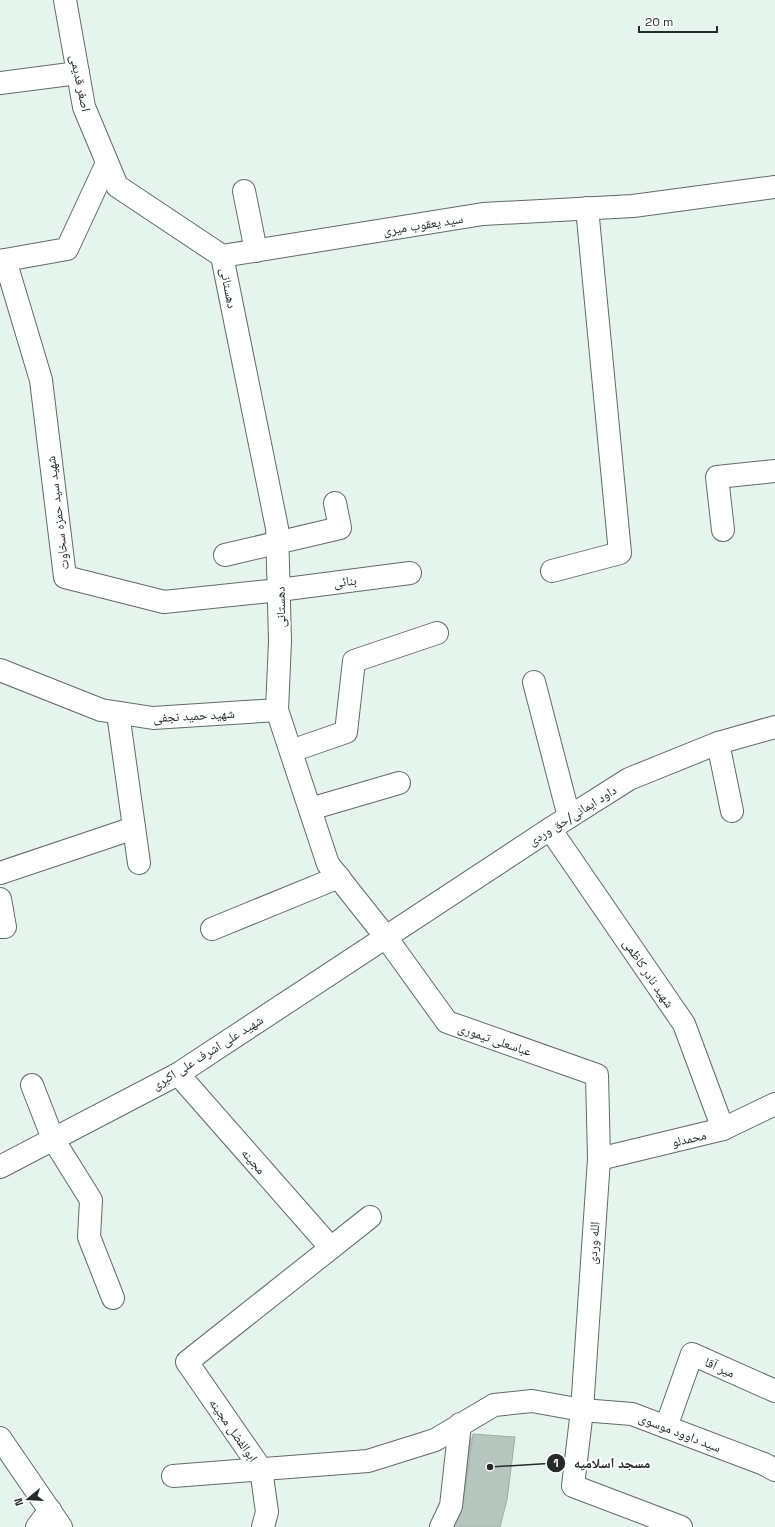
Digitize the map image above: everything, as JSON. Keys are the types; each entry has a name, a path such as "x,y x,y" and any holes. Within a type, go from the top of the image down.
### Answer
{"street":[{"name":"اصغر قدیمی","path":"65,0 84,107 107,163"},
{"path":"0,83 78,73"},
{"path":"107,163 117,186 222,256"},
{"name":"شهید سید حمزه سخاوت","path":"107,163 67,249 3,261 41,380 65,577 164,602 279,590"},
{"name":"سید یعقوب میری","path":"222,256 483,214 633,206 775,187"},
{"path":"244,191 256,251"},
{"path":"552,571 620,553 588,208"},
{"name":"دهستانی","path":"222,256 277,528 280,641 277,710 328,864 385,936"},
{"path":"723,530 717,477 775,471"},
{"path":"224,555 340,528 336,503"},
{"name":"بنائی","path":"279,590 410,573"},
{"path":"290,751 346,732 354,661 437,633"},
{"name":"شهید حمید نجفی","path":"0,670 101,710 118,713 153,718 277,710"},
{"path":"534,682 569,817"},
{"path":"118,713 140,863"},
{"name":"داود ایمانی/حق وردی","path":"385,936 629,779 718,742 775,727"},
{"path":"718,742 732,811"},
{"path":"310,809 399,783"},
{"path":"0,873 134,828"},
{"name":"شهید نادر کاظمی","path":"550,829 684,1024 723,1129"},
{"path":"212,929 339,877"},
{"path":"0,899 5,927 0,927"},
{"name":"شهید علی اشرف علی اکبری","path":"0,1167 178,1074 385,936"},
{"name":"عباسعلی تیموری","path":"385,936 447,1022 597,1075"},
{"name":"مجینه","path":"178,1074 331,1248"},
{"name":"الله وردی","path":"597,1075 598,1159 582,1410 573,1486 681,1527"},
{"path":"32,1086 53,1139 91,1200 89,1236 113,1298"},
{"name":"محمدلو","path":"598,1159 723,1129 775,1104"},
{"path":"331,1248 370,1217"},
{"name":"ابوالفضل مجینه","path":"264,1527 267,1512 261,1469 187,1362 331,1248"},
{"name":"میر آقا","path":"666,1427 692,1354 775,1391"},
{"name":"سید داوود موسوی","path":"173,1476 368,1461 435,1440 494,1404 532,1401 582,1410 632,1414 764,1464 775,1470"},
{"path":"440,1527 452,1506 460,1424"},
{"path":"0,1438 50,1521"}],"building":[{"path":"473,1434 515,1437 507,1500 500,1527 452,1527 464,1497"}],"place":[{"name":"مسجد اسلامیه","path":"490,1467"}]}
